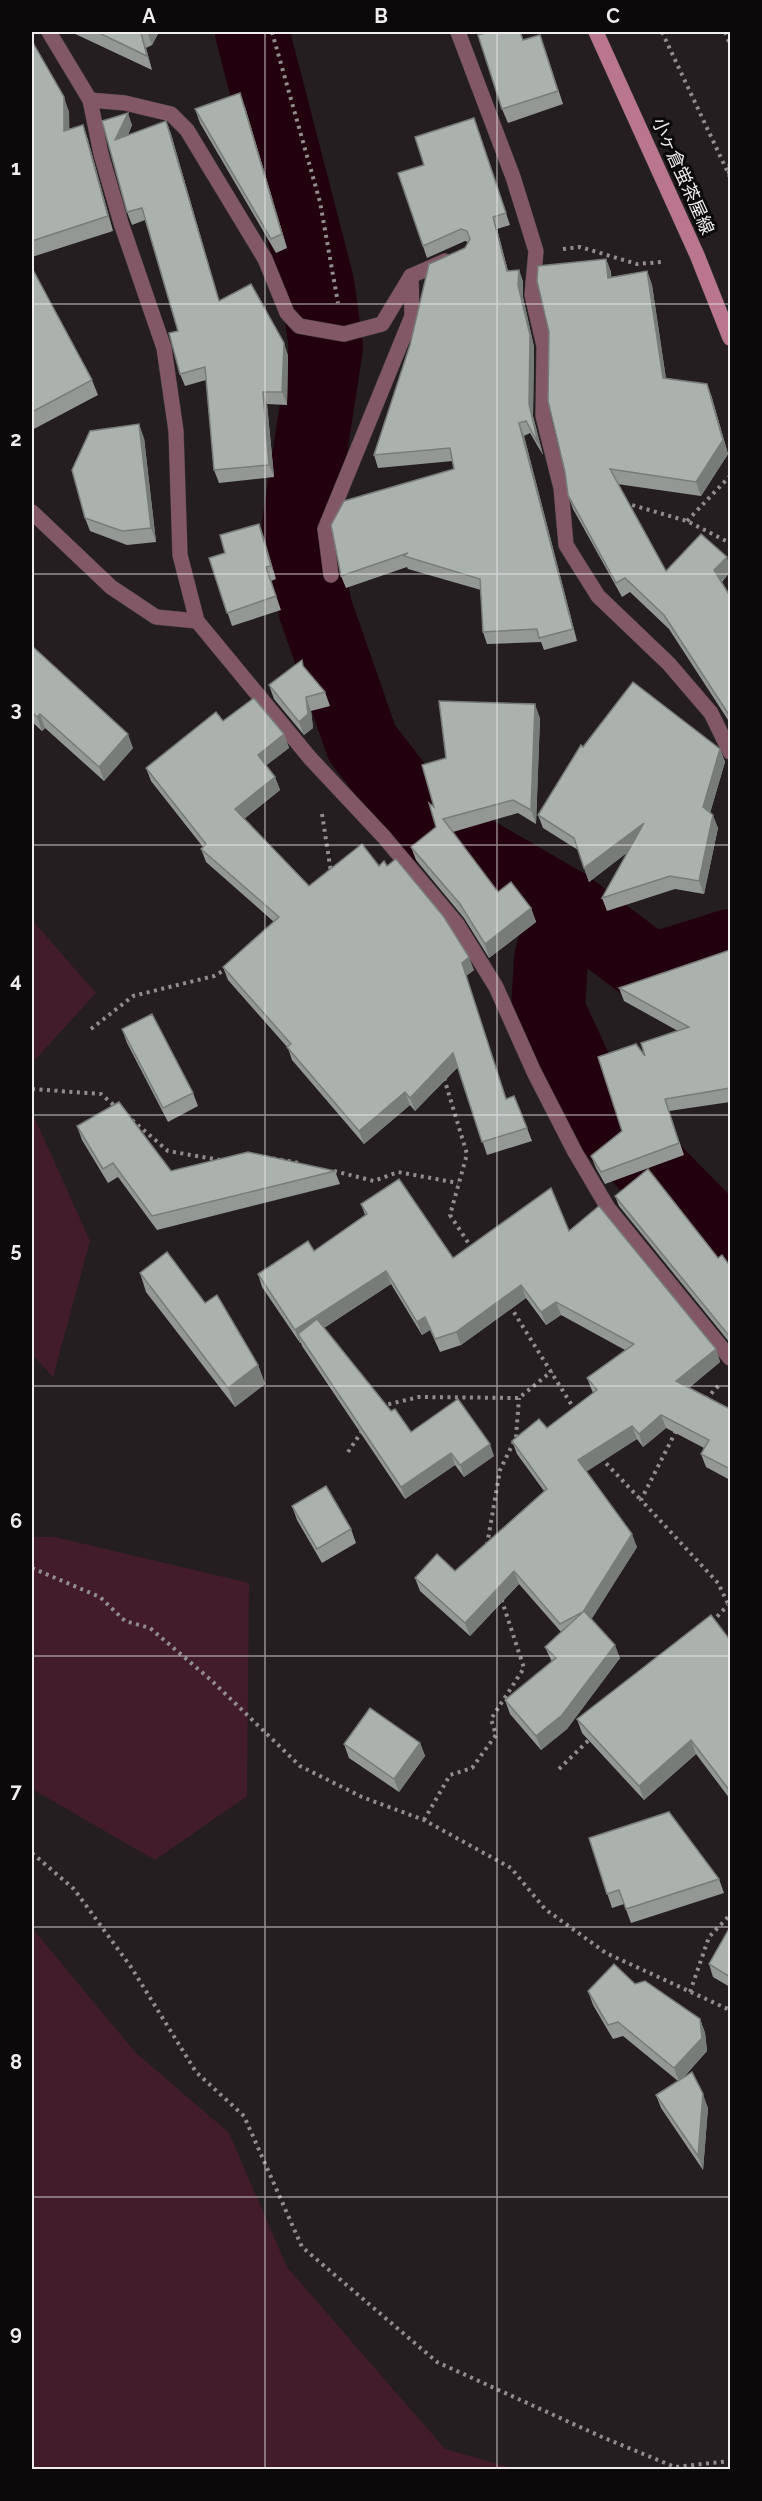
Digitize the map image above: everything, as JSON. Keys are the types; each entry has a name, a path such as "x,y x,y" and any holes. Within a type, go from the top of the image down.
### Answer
{"street":[{"path":"50,32 90,99 101,154 120,223 164,348 176,431 180,555 197,621 310,758 384,837 457,924 496,987 534,1072 575,1152 608,1208 730,1358"},
{"path":"458,32 513,177 536,252 532,295 544,346 543,416 561,488 567,545 598,596 669,664 711,713 730,752"},
{"name":"小ヶ倉蛍茶屋線","path":"597,32 697,255 730,338"},
{"path":"90,99 125,103 171,114 187,130 265,259 288,313 299,326 344,334 382,324 411,276 454,256"},
{"path":"331,575 325,529 412,316 411,276"},
{"path":"32,512 111,587 156,617 197,621"}],"path":[{"path":"272,32 320,202 344,334"},
{"path":"662,32 730,176"},
{"path":"725,32 730,45"},
{"path":"730,159 730,176"},
{"path":"536,252 580,247 638,264 661,262"},
{"path":"687,521 730,476"},
{"path":"620,501 687,521 730,543"},
{"path":"322,812 329,844 331,875"},
{"path":"91,1029 133,996 214,976 232,965"},
{"path":"443,1075 467,1154 450,1215 476,1254"},
{"path":"32,1089 101,1094 168,1151 218,1160 230,1159"},
{"path":"253,1156 265,1155 309,1165"},
{"path":"330,1170 374,1181 398,1172 458,1183"},
{"path":"507,1303 580,1418"},
{"path":"378,1407 419,1396 519,1398 552,1371"},
{"path":"701,1404 723,1382"},
{"path":"486,1551 500,1470 516,1437 519,1398"},
{"path":"348,1452 366,1425"},
{"path":"641,1500 679,1426"},
{"path":"596,1449 602,1460 718,1583 729,1607 703,1630"},
{"path":"32,1568 100,1597 125,1621 150,1628 212,1680 300,1766 362,1797 424,1820 511,1868 545,1909 606,1953 730,2010"},
{"path":"424,1820 450,1775 472,1768 496,1735 491,1719 524,1668 500,1593"},
{"path":"559,1769 593,1736"},
{"path":"32,1853 74,1889 131,1967 196,2072 244,2116 302,2247 437,2362 602,2438 675,2467 730,2461"},
{"path":"690,1992 709,1937 730,1915"}],"shaded area":[{"path":"32,920 96,993 32,1063"},
{"path":"32,1112 90,1241 53,1377 32,1354"},
{"path":"32,1537 55,1537 249,1583 247,1796 155,1860 32,1789"},
{"path":"32,1928 135,2052 229,2133 287,2267 445,2449 516,2469 32,2469"}],"building":[{"path":"97,32 145,32 141,33 147,56"},
{"path":"489,32 520,32 523,40 540,35 558,91 502,109 478,35"},
{"path":"32,41 64,97 64,131 83,125 108,216 32,241"},
{"path":"240,93 282,234 271,239 195,109"},
{"path":"128,113 115,140 166,121 219,301 251,284 284,343 282,392 263,392 269,465 214,470 205,367 180,374 169,333 178,331 142,208 127,212 102,121"},
{"path":"474,118 506,213 493,217 507,271 519,270 518,285 530,335 529,404 538,443 526,421 519,423 573,629 539,638 537,629 483,632 480,579 404,556 408,553 341,576 331,525 344,501 454,469 450,448 374,455 410,345 429,264 465,248 470,239 467,231 461,229 423,246 398,173 424,165 415,137"},
{"path":"606,259 608,278 647,271 663,378 707,384 723,440 696,482 610,469 666,571 701,534 727,557 714,570 730,596 729,715 664,615 625,578 616,583 568,495 565,472 548,401 549,332 537,281 538,266"},
{"path":"32,268 92,380 32,412"},
{"path":"139,424 151,528 122,531 85,518 72,470 90,431"},
{"path":"259,524 271,566 266,567 276,596 227,613 209,558 225,553 220,535"},
{"path":"32,646 128,734 99,767 40,714 37,717 32,712"},
{"path":"302,660 303,666 325,692 306,697 308,714 299,722 269,685"},
{"path":"633,682 720,749 703,807 713,815 699,881 670,876 602,898 644,823 584,868 574,838 538,815 581,745 583,747"},
{"path":"254,698 284,734 258,755 275,777 235,809 309,886 362,844 379,866 384,861 387,866 396,859 444,917 469,957 462,963 506,1099 514,1096 527,1128 482,1142 453,1053 410,1098 405,1092 359,1131 287,1047 291,1044 223,967 279,917 201,849 206,844 146,768 216,712 223,721"},
{"path":"439,701 535,704 531,810 513,800 443,819 498,892 511,882 531,908 485,944 460,904 411,847 436,827 429,803 434,807 422,765 446,758"},
{"path":"730,950 730,1088 665,1099 679,1143 601,1172 591,1156 622,1131 598,1057 636,1044 645,1056 641,1043 689,1027 619,988"},
{"path":"152,1014 193,1093 163,1108 122,1029"},
{"path":"119,1102 171,1171 248,1152 335,1171 152,1216 113,1163 103,1169 77,1126"},
{"path":"648,1169 718,1258 722,1255 730,1266 730,1337 615,1196"},
{"path":"399,1179 453,1258 551,1188 569,1231 599,1206 716,1349 676,1381 730,1409 730,1469 701,1454 709,1440 661,1415 639,1434 632,1426 578,1460 632,1534 583,1612 560,1624 514,1571 465,1623 415,1578 437,1554 455,1571 547,1489 512,1441 539,1419 547,1428 597,1390 587,1378 634,1344 556,1302 541,1312 521,1285 456,1332 435,1339 425,1317 417,1322 386,1271 295,1330 258,1274 308,1241 314,1251 367,1214 361,1204"},
{"path":"167,1252 205,1303 217,1295 258,1365 228,1388 140,1273"},
{"path":"317,1319 391,1411 395,1409 411,1432 458,1399 490,1444 460,1465 451,1453 401,1487 298,1334"},
{"path":"326,1486 351,1529 317,1549 292,1506"},
{"path":"584,1611 615,1645 562,1715 536,1736 505,1700 556,1658 545,1647"},
{"path":"711,1615 730,1640 730,1791 691,1740 639,1786 577,1719"},
{"path":"370,1708 420,1743 394,1779 344,1744"},
{"path":"669,1812 719,1879 626,1909 619,1890 607,1894 589,1838"},
{"path":"730,1927 730,1977 709,1964"},
{"path":"614,1964 635,1984 645,1981 700,2019 702,2038 674,2068 618,2022 608,2025 588,1991"},
{"path":"692,2072 703,2094 698,2156 656,2095"}],"waterway":[{"path":"252,32 317,283 326,347 299,524 315,608 362,743 425,824 565,905 639,961 657,969 730,946"},
{"path":"565,905 551,959 548,1010 594,1110 699,1217 730,1255"}]}
